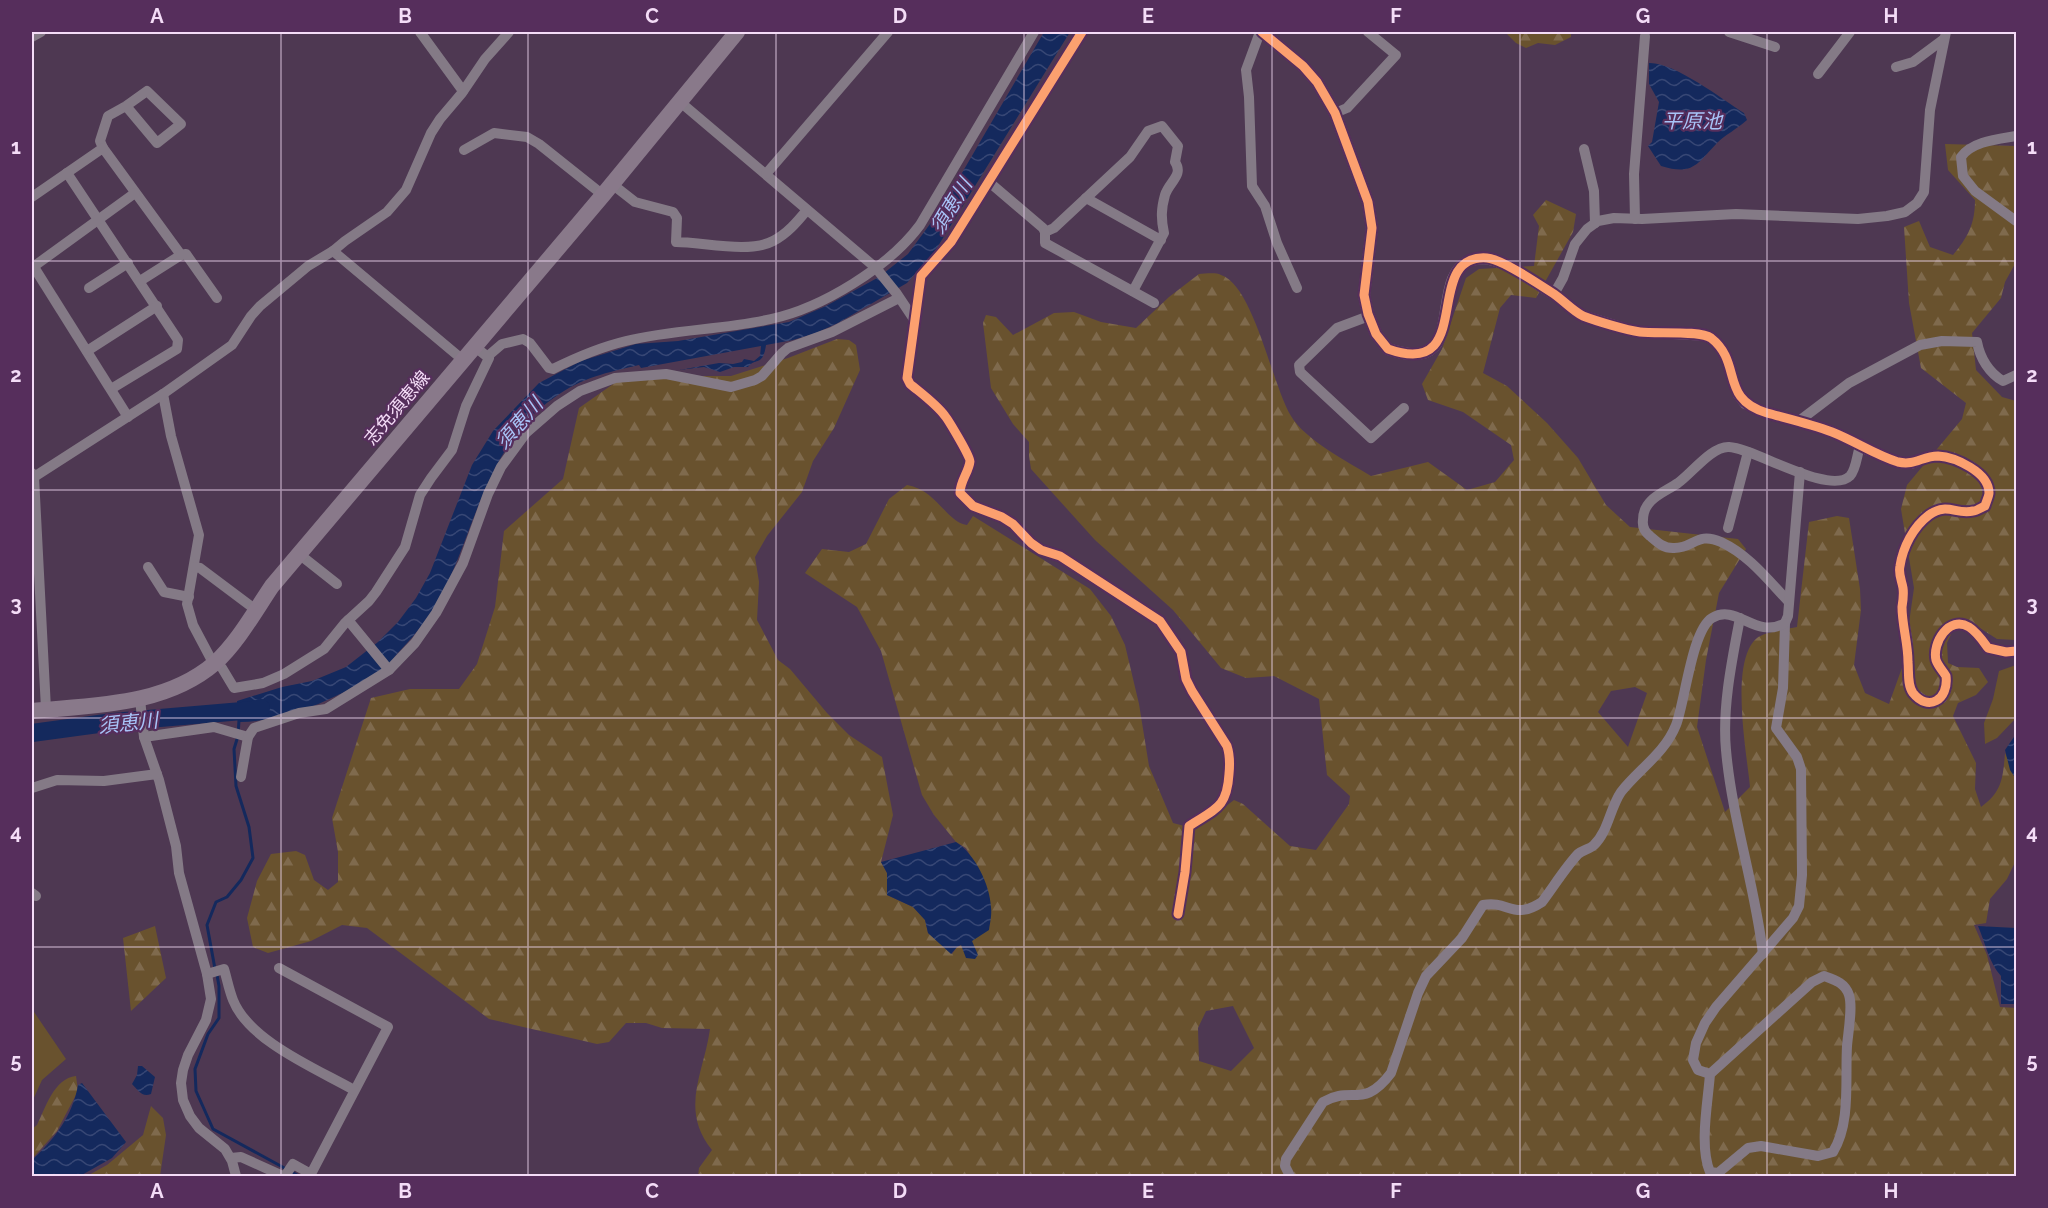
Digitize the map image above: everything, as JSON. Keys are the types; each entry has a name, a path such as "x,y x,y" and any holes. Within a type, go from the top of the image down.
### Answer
{"main road":[{"name":"志免須恵線","path":"39,710 140,704 189,681 215,663 241,632 272,586 463,360 481,351 678,101 737,32"}],"street":[{"path":"32,37 41,32"},
{"path":"420,32 463,91"},
{"path":"39,710 33,475 128,417 232,345 260,306 308,266 387,212 406,190 430,133 485,59 509,32"},
{"path":"766,174 888,32"},
{"path":"481,351 523,339 530,343 549,368 553,369 575,358 625,341 723,328 797,312 850,285 884,263 912,237 1034,32"},
{"path":"1082,32 951,242 921,276 907,378 910,384 946,416 969,453 970,462 963,477 960,493 973,506 1002,517 1013,524 1041,550 1060,556 1160,621 1181,652 1186,679 1227,746 1230,755 1228,791 1221,805 1189,826 1178,915"},
{"path":"1296,288 1277,243 1265,206 1252,186 1246,70 1248,60 1261,32 1303,66 1317,82 1335,113 1368,202 1372,228 1364,295 1376,334 1388,349 1414,355 1437,344 1443,330 1452,279 1462,264 1474,259 1488,258 1508,266 1554,294 1581,315 1638,332 1708,336 1719,345 1727,359 1738,395 1745,404 1764,412 1833,432 1899,462 1911,464 1939,456 1954,459 1971,466 1984,479 1989,492 1985,506 1972,512 1950,508 1938,509 1913,532 1902,554 1899,570 1903,588 1902,608 1908,644 1909,684 1913,693 1925,701 1942,698 1945,693 1946,676 1938,665 1936,652 1937,643 1948,628 1958,625 1967,626 1982,639 1988,648 2006,652 2016,651"},
{"path":"1335,113 1347,108 1395,55 1368,32"},
{"path":"1729,32 1775,47"},
{"path":"1818,74 1850,32"},
{"path":"1896,67 1913,62 1945,35"},
{"path":"1554,294 1563,278 1575,244 1587,229 1614,218 1736,214 1858,219 1905,212 1917,203 1924,192 1930,110 1945,35"},
{"path":"1635,219 1634,174 1645,36"},
{"path":"126,106 157,143 181,124 147,91 108,116 99,141 181,255"},
{"path":"678,101 876,267 915,321"},
{"path":"1045,232 1054,228 1130,157 1148,130 1162,126 1178,146 1175,162 1179,168 1166,192 1160,216 1164,233 1133,291"},
{"path":"464,150 494,133 526,137 608,190 635,202 673,212 677,218 676,242 738,248 771,243 789,230 807,210"},
{"path":"2016,136 1982,144 1965,152 1961,157 1963,177 1975,191 2016,221"},
{"path":"32,197 103,148"},
{"path":"1584,149 1594,191 1595,224"},
{"path":"67,173 178,340 177,349 111,389"},
{"path":"989,182 1043,228 1045,243 1154,303"},
{"path":"128,417 32,265 135,193"},
{"path":"1086,198 1161,240"},
{"path":"333,251 463,360"},
{"path":"140,280 186,254 217,298"},
{"path":"89,288 128,262"},
{"path":"241,777 251,730 299,713 326,709 389,670 415,643 436,613 463,563 488,494 510,452 526,433 557,406 580,391 615,378 666,374 731,387 755,380 762,376 788,348 832,332 898,296"},
{"path":"87,351 157,306"},
{"path":"1369,316 1337,328 1299,365 1300,372 1371,438 1404,408"},
{"path":"1799,421 1849,383 1920,345 1942,341 1977,342 1978,350 1986,366 1995,377 2003,381 2016,375"},
{"path":"163,394 171,436 200,535 188,604 193,625 211,659 222,668 234,688 263,683 284,675 324,649 348,620 369,601 394,567 405,547 420,495 452,450 466,406 489,358 481,351"},
{"path":"1789,602 1752,563 1722,543 1710,538 1701,538 1674,548 1660,545 1646,533 1642,524 1643,512 1647,504 1680,482 1719,448 1729,447 1748,452 1785,468 1830,480 1846,479 1852,474 1860,446"},
{"path":"1728,528 1748,452"},
{"path":"1710,1074 1698,1070 1693,1060 1696,1043 1705,1023 1716,1007 1763,954 1799,906 1802,876 1801,769 1797,757 1776,728 1783,688 1785,623 1788,616 1800,472"},
{"path":"299,554 337,584"},
{"path":"148,567 164,592 189,597"},
{"path":"195,567 200,568 256,610"},
{"path":"1290,1176 1285,1166 1286,1159 1323,1102 1331,1097 1362,1096 1372,1092 1391,1073 1426,976 1462,938 1483,905 1524,911 1534,908 1542,902 1579,853 1594,846 1611,809 1622,792 1671,737 1680,712 1699,635 1710,619 1719,615 1729,615 1764,629 1776,628 1785,623"},
{"path":"1740,618 1729,677 1726,748 1732,794 1755,895 1763,954"},
{"path":"348,620 389,670"},
{"path":"140,704 144,736 157,774 176,846 179,873 207,974 211,999 209,1010 183,1070 181,1083 183,1100 190,1116 199,1128 225,1149 231,1158 236,1176"},
{"path":"144,736 214,727 248,738"},
{"path":"32,788 57,780 104,782 157,774"},
{"path":"207,974 225,969 233,1001 248,1023 269,1042 354,1089"},
{"path":"231,1158 241,1157 284,1176 293,1164 311,1174 388,1027 279,969"},
{"path":"1824,976 1845,987 1850,998 1847,1095 1839,1142 1833,1152 1818,1156 1761,1146 1748,1148 1718,1173 1710,1172 1707,1165 1705,1142 1710,1074 1812,982 1824,976"}],"green space":[{"path":"1505,32 1571,32 1571,37 1555,45 1538,43 1526,48 1516,43"},
{"path":"1945,144 2016,146 2016,262 2005,282 2001,298 1972,333 1976,370 2002,397 2016,401 2016,640 1997,639 1969,621 1958,619 1947,643 1948,663 1957,667 1979,668 1988,682 1976,695 1958,703 1953,716 1976,763 1975,789 1981,807 1993,796 2000,784 2005,753 2016,779 2016,860 2007,879 1990,899 1986,923 1974,925 1987,955 2000,1007 2016,1008 2016,1176 698,1176 699,1168 712,1150 702,1135 695,1105 710,1029 662,1028 646,1023 626,1023 609,1042 597,1044 489,1019 367,928 342,925 311,941 268,953 253,947 247,918 257,881 271,854 296,851 305,855 314,880 328,890 338,882 338,852 332,818 371,698 410,689 459,689 477,664 495,607 504,531 563,479 579,408 616,382 662,376 731,376 837,339 849,340 856,345 860,370 834,428 813,461 802,492 767,536 755,557 759,582 757,620 778,660 790,669 849,735 882,757 893,815 881,862 887,873 887,895 913,907 925,920 928,933 952,954 957,947 972,941 984,880 966,848 956,842 934,815 922,795 881,651 857,607 805,573 822,549 849,552 866,544 889,499 907,485 926,493 960,523 967,525 973,516 1090,589 1111,616 1125,645 1139,704 1149,766 1173,823 1196,829 1234,800 1243,804 1290,846 1316,850 1349,804 1350,796 1327,775 1319,699 1274,676 1246,678 1221,668 1173,610 1095,540 1031,469 1029,442 1013,424 991,388 983,323 986,315 996,317 1013,335 1054,313 1074,312 1101,322 1136,328 1169,297 1199,274 1219,274 1233,283 1243,297 1253,316 1284,401 1297,425 1306,433 1371,476 1428,462 1467,490 1495,482 1514,460 1511,445 1463,412 1428,400 1422,384 1442,349 1466,278 1479,269 1534,266 1539,226 1533,215 1546,200 1576,214 1573,232 1536,298 1511,295 1500,308 1483,373 1507,386 1547,423 1578,458 1606,505 1630,527 1738,539 1746,549 1719,593 1706,660 1697,727 1725,812 1750,787 1742,709 1744,666 1749,650 1757,638 1770,632 1797,627 1809,522 1837,516 1849,518 1861,610 1854,665 1865,693 1889,704 1903,665 1914,588 1901,509 1907,485 1962,419 1966,403 1921,368 1909,303 1904,227 1919,221 1930,247 1953,255 1967,236 1972,223 1975,200 1948,170","holes":["1635,687 1647,693 1628,747 1598,712 1611,691","1233,1006 1254,1048 1231,1071 1199,1061 1198,1028 1206,1011"]},
{"path":"2016,665 2016,718 1997,738 1985,744 1984,723 1993,699 1999,671"},
{"path":"155,926 166,978 131,1011 123,938"},
{"path":"32,1009 66,1059 42,1080 32,1102"},
{"path":"76,1076 78,1091 57,1131 32,1159 32,1129 37,1125 56,1088 68,1078"},
{"path":"151,1106 163,1118 166,1135 160,1176 87,1176 107,1165 143,1135"}],"water":[{"path":"1044,32 1070,32 935,251 907,283 838,323 816,333 766,345 761,359 748,367 734,367 720,372 704,367 679,370 719,363 733,364 742,362 744,359 754,361 760,356 761,346 641,368 639,365 595,377 565,390 534,415 501,457 489,480 439,600 420,628 389,665 358,685 315,705 276,718 238,722 237,701 282,687 312,681 346,667 378,642 398,622 416,598 430,573 472,465 493,431 539,383 581,361 636,344 678,341 789,322 826,306 879,277 908,254 941,209"},
{"name":"平原池","path":"1649,63 1671,68 1698,82 1744,113 1747,120 1720,140 1694,166 1680,170 1661,166 1648,146 1652,142 1659,102 1649,84"},
{"path":"2016,734 2016,779 2010,770 2005,750"},
{"path":"956,842 975,862 990,898 989,930 972,941 978,955 975,959 966,958 961,945 951,954 928,933 925,920 913,907 887,895 887,873 881,862"},
{"path":"1978,926 2016,928 2016,1004 2001,1004 2001,976 1990,959"},
{"path":"138,1066 142,1066 155,1077 151,1094 143,1094 132,1084 137,1075"},
{"path":"82,1083 126,1142 112,1158 80,1176 32,1176 32,1160 48,1144 67,1117 78,1085"}],"waterway":[{"name":"須恵川","path":"32,733 113,722 261,708"},
{"path":"215,969 207,925 216,902 227,897 241,880 253,858 249,827 236,786 234,749 239,720"},
{"path":"217,975 219,1018 208,1034 195,1069 196,1091 213,1129 299,1176"}],"cycle path":[{"path":"1082,32 951,242 921,276 907,378 910,384 945,416 967,453 970,461 960,493 973,506 1002,517 1013,524 1041,550 1060,556 1160,621 1181,652 1186,679 1227,746 1230,763 1228,785 1222,801 1213,811 1189,826 1178,914"},
{"path":"1262,32 1303,66 1317,82 1335,113 1368,202 1372,228 1364,295 1376,334 1388,349 1415,354 1432,348 1441,333 1456,275 1467,262 1487,258 1494,259 1521,273 1554,294 1579,314 1589,318 1640,332 1688,333 1711,338 1721,348 1742,399 1752,407 1832,432 1898,462 1909,463 1938,456 1953,459 1977,472 1988,485 1989,494 1985,506 1967,512 1946,509 1935,511 1918,525 1904,552 1900,569 1903,591 1902,614 1909,682 1913,693 1925,702 1936,701 1941,697 1946,684 1946,676 1936,660 1935,653 1939,639 1955,625 1962,624 1969,627 1988,648 2006,652 2016,651"}]}
